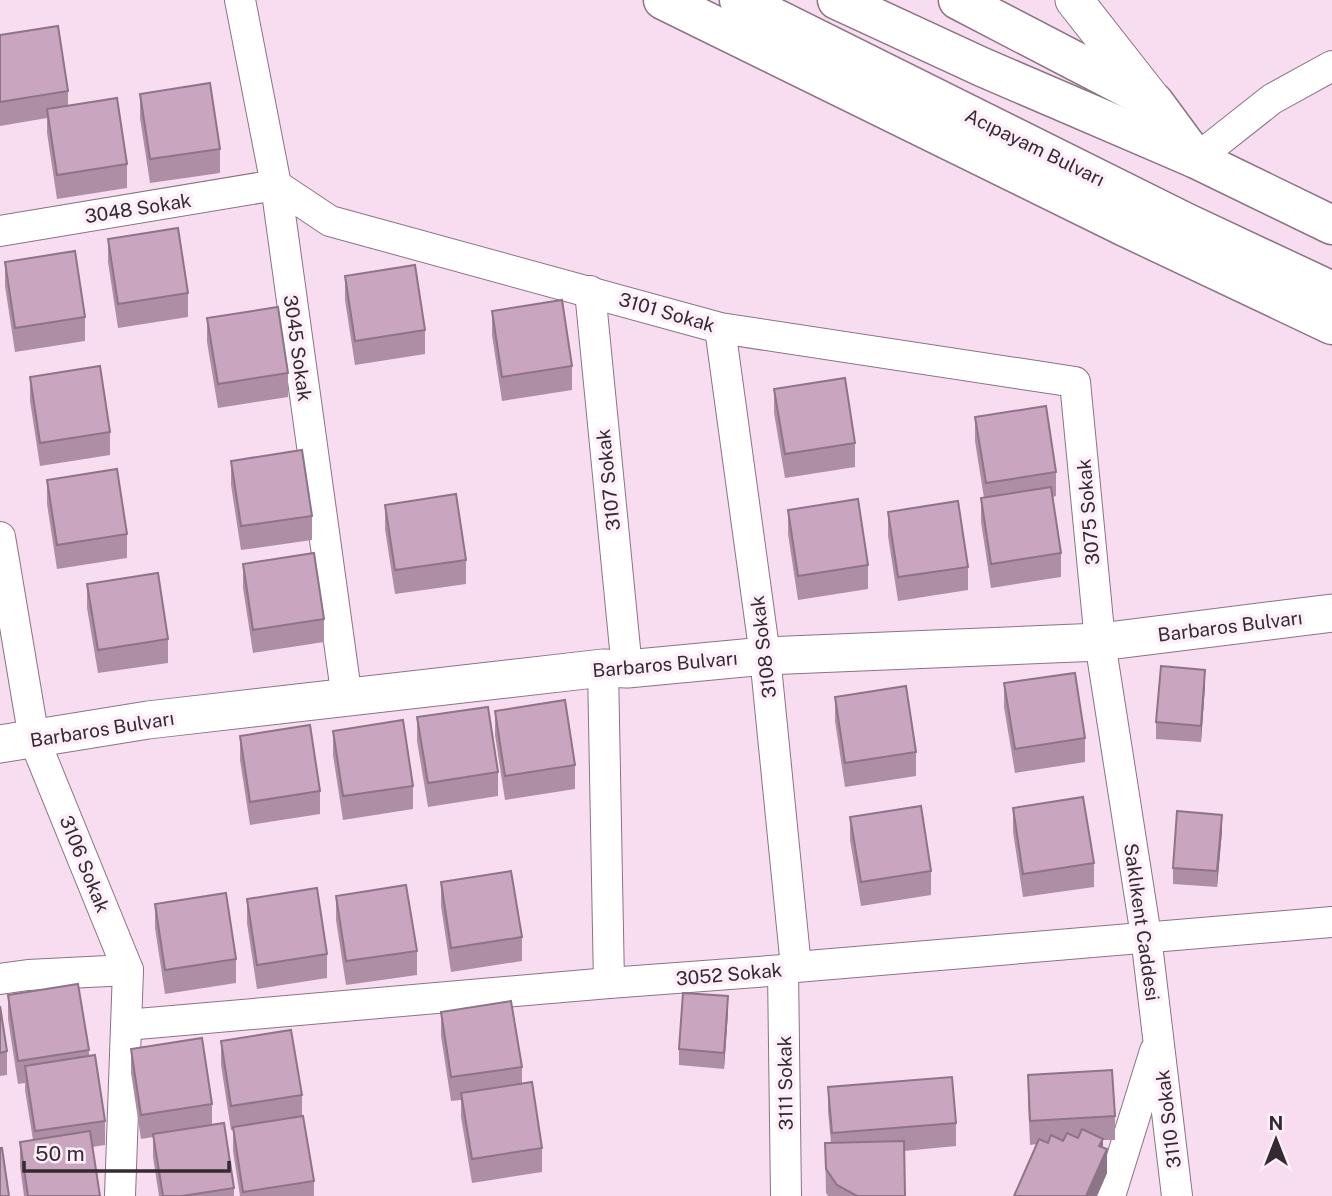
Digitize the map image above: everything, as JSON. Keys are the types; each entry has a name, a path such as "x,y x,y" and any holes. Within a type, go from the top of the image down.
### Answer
{"main road":[{"path":"663,0 1125,227 1332,325"},
{"name":"Acıpayam Bulvarı","path":"739,0 1187,223 1332,291"},
{"path":"837,0 982,67 1196,159 1332,212"},
{"path":"958,0 1154,102 1196,159 1332,225"}],"street":[{"name":"3045 Sokak","path":"240,0 275,185 346,699"},
{"path":"1074,0 1154,102"},
{"path":"1196,159 1272,99 1332,66"},
{"name":"3048 Sokak","path":"0,231 275,185"},
{"name":"3101 Sokak","path":"275,185 330,221 720,328 1075,382"},
{"name":"3107 Sokak","path":"590,291 615,669 609,983"},
{"name":"3108 Sokak","path":"720,328 765,656 790,969"},
{"name":"3075 Sokak","path":"1075,382 1100,642"},
{"name":"3106 Sokak","path":"2,555 17,741 128,970 120,1196"},
{"name":"Barbaros Bulvarı","path":"17,741 148,720 615,669 765,656 1100,642 1332,613"},
{"name":"Saklıkent Caddesi","path":"1100,642 1146,936 1158,1041 1110,1196"},
{"name":"3052 Sokak","path":"126,1025 1332,922"},
{"name":"3111 Sokak","path":"786,1196 790,969"},
{"path":"0,979 128,970"},
{"name":"3110 Sokak","path":"1158,1041 1177,1196"}],"building":[{"path":"58,26 68,91 0,102 0,35"},
{"path":"210,83 220,149 150,159 140,94"},
{"path":"117,98 127,164 57,175 47,109"},
{"path":"178,228 188,293 118,304 108,239"},
{"path":"75,251 85,317 15,328 5,262"},
{"path":"415,265 425,330 355,341 345,276"},
{"path":"562,300 572,366 502,377 492,311"},
{"path":"278,307 288,373 218,384 207,318"},
{"path":"100,366 110,432 40,443 30,377"},
{"path":"845,378 855,443 785,454 774,389"},
{"path":"1046,406 1056,472 986,483 975,417"},
{"path":"302,450 312,516 241,526 231,461"},
{"path":"117,469 127,534 57,545 47,480"},
{"path":"1051,487 1061,553 991,564 981,498"},
{"path":"456,494 466,560 395,570 385,505"},
{"path":"858,499 868,565 798,576 788,510"},
{"path":"958,501 968,567 898,577 888,512"},
{"path":"314,553 324,619 253,630 243,564"},
{"path":"158,573 168,639 98,650 87,584"},
{"path":"1161,666 1205,670 1201,726 1156,722"},
{"path":"1075,673 1085,738 1015,749 1004,683"},
{"path":"906,686 916,752 845,763 835,697"},
{"path":"565,700 575,765 505,776 495,711"},
{"path":"488,707 498,772 428,783 417,717"},
{"path":"403,720 413,786 343,796 333,731"},
{"path":"310,725 320,791 250,802 240,736"},
{"path":"1083,797 1094,863 1023,874 1013,808"},
{"path":"921,806 931,871 861,882 850,817"},
{"path":"1177,811 1222,815 1217,871 1173,868"},
{"path":"511,871 522,937 451,948 441,882"},
{"path":"406,885 417,951 346,961 336,896"},
{"path":"317,888 327,954 257,965 247,899"},
{"path":"226,893 236,959 165,970 155,904"},
{"path":"78,984 89,1050 18,1061 8,995"},
{"path":"683,993 728,996 724,1053 679,1049"},
{"path":"511,1001 522,1067 451,1077 441,1012"},
{"path":"0,1006 7,1051 0,1053"},
{"path":"291,1030 302,1095 231,1106 221,1041"},
{"path":"202,1038 212,1104 141,1115 131,1049"},
{"path":"95,1055 105,1121 35,1131 25,1066"},
{"path":"1112,1070 1115,1116 1030,1121 1028,1075"},
{"path":"952,1077 956,1123 832,1133 828,1087"},
{"path":"532,1082 542,1148 472,1159 461,1093"},
{"path":"303,1116 314,1181 243,1192 233,1127"},
{"path":"224,1123 234,1188 182,1196 163,1196 153,1134"},
{"path":"1082,1129 1103,1139 1099,1146 1107,1149 1086,1196 1014,1196 1039,1139 1048,1143 1051,1135 1063,1141 1067,1133 1078,1138"},
{"path":"90,1131 100,1196 28,1196 20,1142"},
{"path":"904,1141 905,1196 857,1196 837,1185 826,1169 825,1143"},
{"path":"2,1148 9,1196 0,1196"}]}
